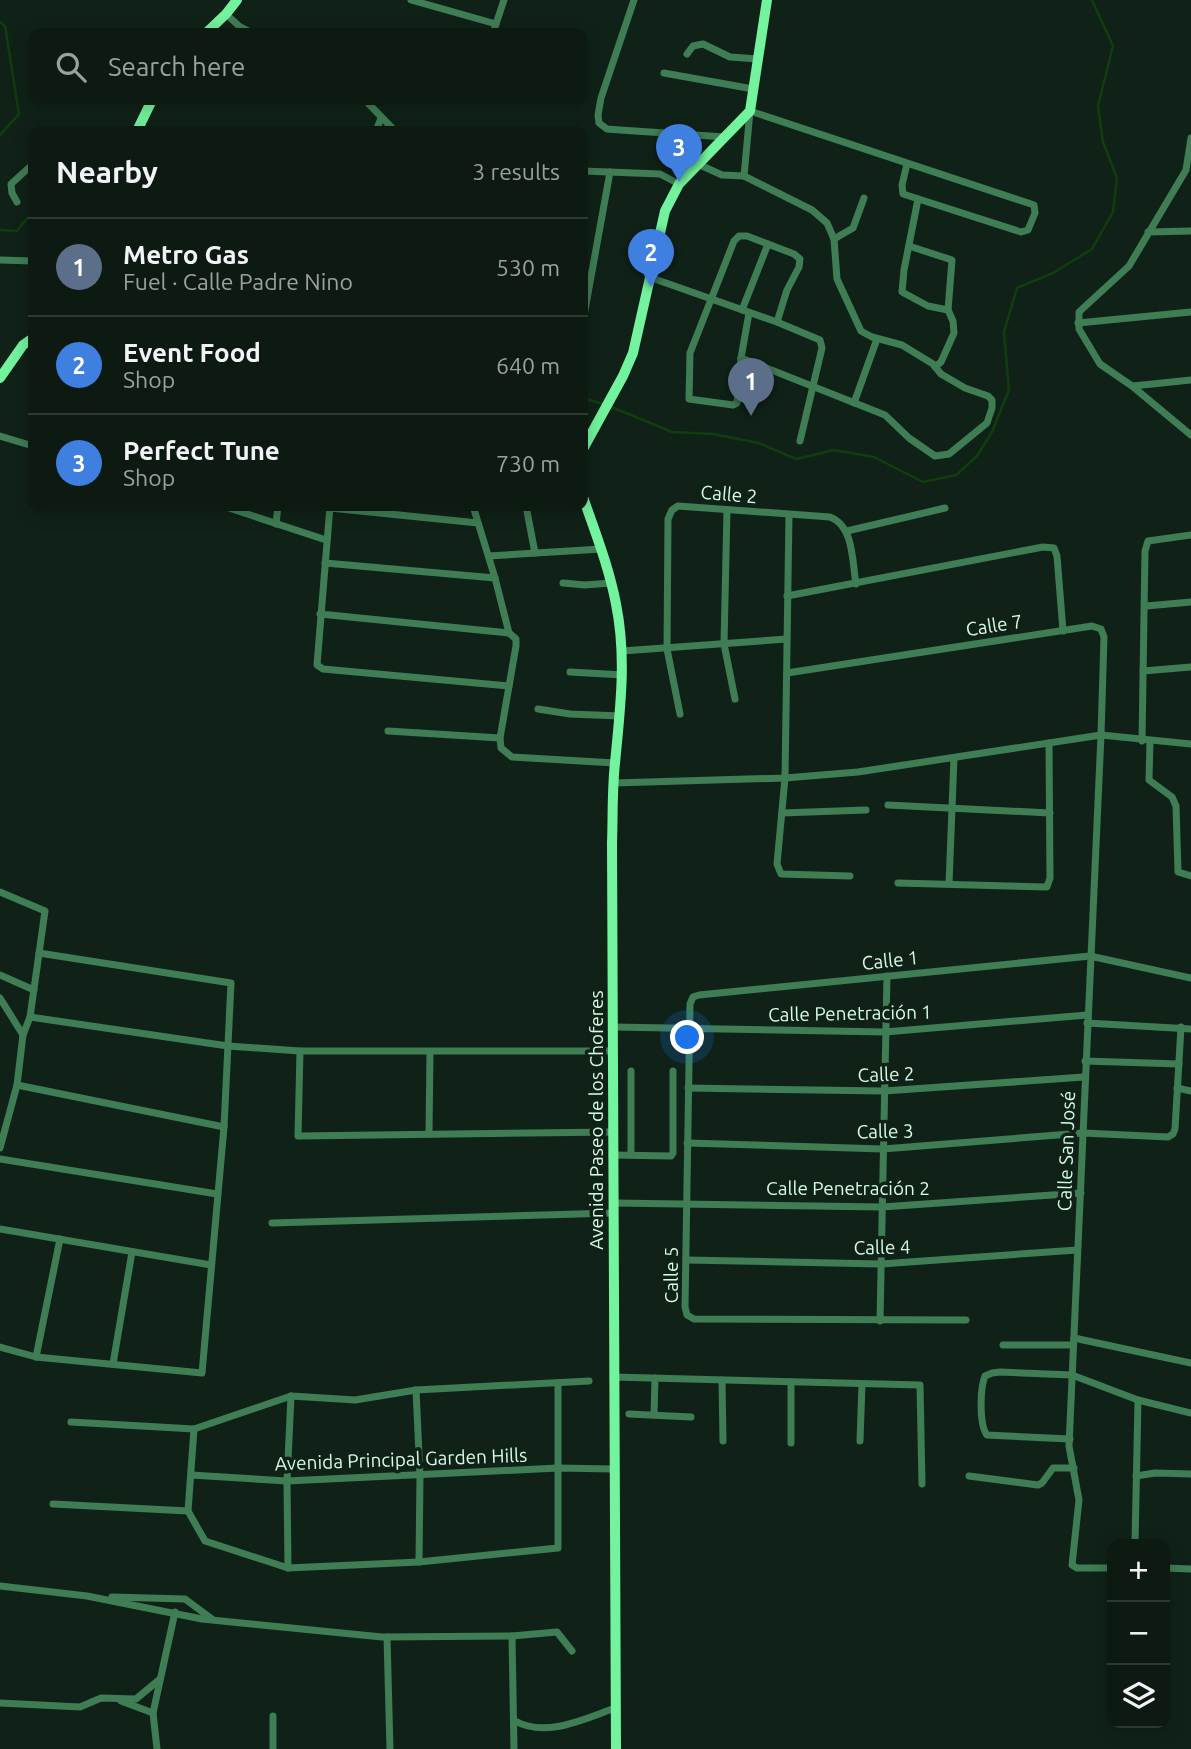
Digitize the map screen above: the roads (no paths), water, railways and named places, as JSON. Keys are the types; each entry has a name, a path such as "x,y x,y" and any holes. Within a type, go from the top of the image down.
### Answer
{"street":[{"path":"211,28 237,0"},
{"path":"411,0 496,24"},
{"path":"495,28 504,0"},
{"path":"634,0 601,98 599,123 607,129 725,137"},
{"path":"744,176 750,110 767,0"},
{"path":"226,14 243,28"},
{"path":"687,54 693,46 703,44 730,57 758,59"},
{"path":"664,73 753,89"},
{"path":"139,126 149,105"},
{"path":"370,105 390,126"},
{"path":"588,441 633,353 664,211 679,184 750,110"},
{"path":"750,110 1034,205 1035,213 1028,230 1021,232 903,194 901,190 907,164"},
{"path":"378,126 381,118"},
{"path":"1191,138 1189,170 1129,266 1079,312 1078,323 1086,343 1100,365 1132,386 1191,435"},
{"path":"700,164 722,175 744,176 812,210 827,223 834,239 837,279 862,331 877,339 902,345 941,374 988,396 992,400 991,415 987,423 949,454 940,457 929,454 885,415 741,358"},
{"path":"17,202 10,184 28,168"},
{"path":"588,171 660,174 679,184"},
{"path":"588,293 610,172"},
{"path":"834,239 853,228 864,198"},
{"path":"918,199 902,289 904,294 928,306 948,310"},
{"path":"1148,232 1191,231"},
{"path":"768,244 745,312 738,400 735,404 689,400 690,353 736,237 747,236 768,244 794,254 800,259 778,322"},
{"path":"909,246 952,260 948,310 954,333 941,362 935,367"},
{"path":"0,260 28,261"},
{"path":"649,277 815,337 822,345 800,441"},
{"path":"1078,323 1191,312"},
{"path":"854,402 877,339"},
{"path":"0,378 28,342"},
{"path":"1132,386 1191,380"},
{"path":"0,436 28,444"},
{"name":"Calle 2","path":"680,714 667,649 668,519 672,510 678,506 830,517 840,521 847,531"},
{"path":"856,583 847,531 945,508"},
{"path":"727,510 724,643 735,699"},
{"path":"238,511 326,540"},
{"path":"276,524 277,511"},
{"path":"330,511 317,665 323,669 509,686"},
{"path":"367,511 478,523"},
{"path":"474,511 509,633"},
{"path":"527,511 535,553"},
{"name":"Avenida Paseo de los Choferes","path":"588,511 617,605 622,652 614,783 612,1051 615,1749"},
{"path":"789,515 785,779 777,864 781,874 850,876"},
{"path":"1191,535 1148,541 1145,551 1143,671 1149,780 1172,797 1176,806 1178,872 1191,876"},
{"path":"787,596 1043,547 1054,548 1057,556 1063,631"},
{"path":"489,556 601,549"},
{"path":"325,563 495,578"},
{"path":"563,583 611,583"},
{"path":"1146,606 1191,603"},
{"path":"320,614 509,633 516,639 516,646 500,738 501,748 512,757 615,763"},
{"name":"Calle 7","path":"787,673 1092,626 1101,629 1104,637 1101,735"},
{"path":"622,652 787,639"},
{"path":"1143,671 1191,667"},
{"path":"570,672 622,675"},
{"path":"538,709 570,714 620,716"},
{"path":"388,731 500,738"},
{"path":"614,783 785,779 858,772 1101,735 1191,744"},
{"name":"Calle San José","path":"1101,735 1070,1439 1079,1500 1072,1562 1074,1567 1107,1568"},
{"path":"898,883 1047,887 1050,877 1049,743"},
{"path":"949,884 954,758"},
{"path":"888,805 1050,813"},
{"path":"782,814 866,810"},
{"path":"0,892 45,911 30,1017 23,1035 17,1085 0,1148"},
{"path":"0,1347 36,1357 202,1373 224,1127 231,983 39,953"},
{"name":"Calle 1","path":"693,998 699,995 1090,957 1191,978"},
{"path":"0,975 34,990"},
{"path":"880,1321 887,976"},
{"path":"0,998 23,1035"},
{"name":"Calle 5","path":"693,998 690,1004 688,1088 687,1315 694,1319 966,1320"},
{"path":"30,1017 228,1045 300,1051 612,1051"},
{"name":"Calle Penetración 1","path":"613,1027 885,1032 1087,1019 1191,1029"},
{"path":"1181,1027 1177,1088 1191,1091"},
{"path":"300,1051 298,1136 612,1132"},
{"path":"429,1134 430,1052"},
{"path":"1085,1061 1179,1064"},
{"path":"631,1071 631,1155"},
{"path":"612,1155 668,1157 673,1153 673,1071"},
{"name":"Calle 2","path":"688,1088 884,1091 1084,1077"},
{"path":"17,1085 224,1127"},
{"name":"Calle 3","path":"687,1143 883,1149 1083,1133 1168,1137 1175,1129 1177,1088"},
{"path":"0,1159 217,1194"},
{"name":"Calle Penetración 2","path":"272,1223 527,1217 687,1203 882,1207 1081,1193"},
{"path":"0,1229 211,1265"},
{"path":"36,1357 60,1240"},
{"name":"Calle 4","path":"687,1260 881,1264 1077,1250"},
{"path":"113,1364 132,1252"},
{"path":"1003,1345 1074,1342 1191,1363"},
{"path":"1070,1439 987,1435 982,1424 982,1385 985,1377 992,1373 1072,1375 1138,1399 1191,1413"},
{"path":"613,1377 920,1385 922,1484"},
{"path":"654,1415 655,1378"},
{"path":"722,1380 723,1441"},
{"path":"71,1422 194,1429 291,1396 355,1400 416,1390 589,1381"},
{"path":"791,1382 791,1443"},
{"path":"194,1429 188,1511 205,1541 288,1568 419,1562 558,1548 558,1383"},
{"path":"860,1441 862,1384"},
{"path":"416,1390 420,1476 419,1562"},
{"path":"288,1568 287,1481 291,1396"},
{"path":"1135,1539 1138,1399"},
{"path":"629,1414 691,1417"},
{"name":"Avenida Principal Garden Hills","path":"191,1475 287,1481 558,1468 613,1469"},
{"path":"969,1476 1038,1485 1052,1468 1074,1468"},
{"path":"1136,1476 1155,1473 1191,1475"},
{"path":"53,1504 188,1511"},
{"path":"1170,1568 1191,1569"},
{"path":"0,1586 86,1596 213,1620 387,1637 557,1633 572,1651"},
{"path":"86,1596 186,1600 213,1620"},
{"path":"157,1749 153,1713 175,1612"},
{"path":"512,1636 514,1749"},
{"path":"387,1637 390,1749"},
{"path":"0,1703 79,1707 101,1698 136,1699 160,1679"},
{"path":"111,1698 153,1713"},
{"path":"515,1721 526,1727 561,1726 615,1708"},
{"path":"273,1749 274,1716"}],"waterway":[{"path":"609,406 672,432 713,434 759,443 796,459 834,450 874,457 923,482 956,475 977,456 992,432 1009,390 1004,332 1017,288 1053,273 1092,249 1113,212 1117,178 1103,142 1098,106 1113,46 1092,0"},
{"path":"0,22 5,26 19,114 0,135"},
{"path":"0,230 17,231 28,217"},
{"path":"588,400 603,404"}],"place":[{"name":"Perfect Tune","path":"679,182"},
{"name":"Event Food","path":"651,287"},
{"name":"Metro Gas","path":"751,416"}]}
